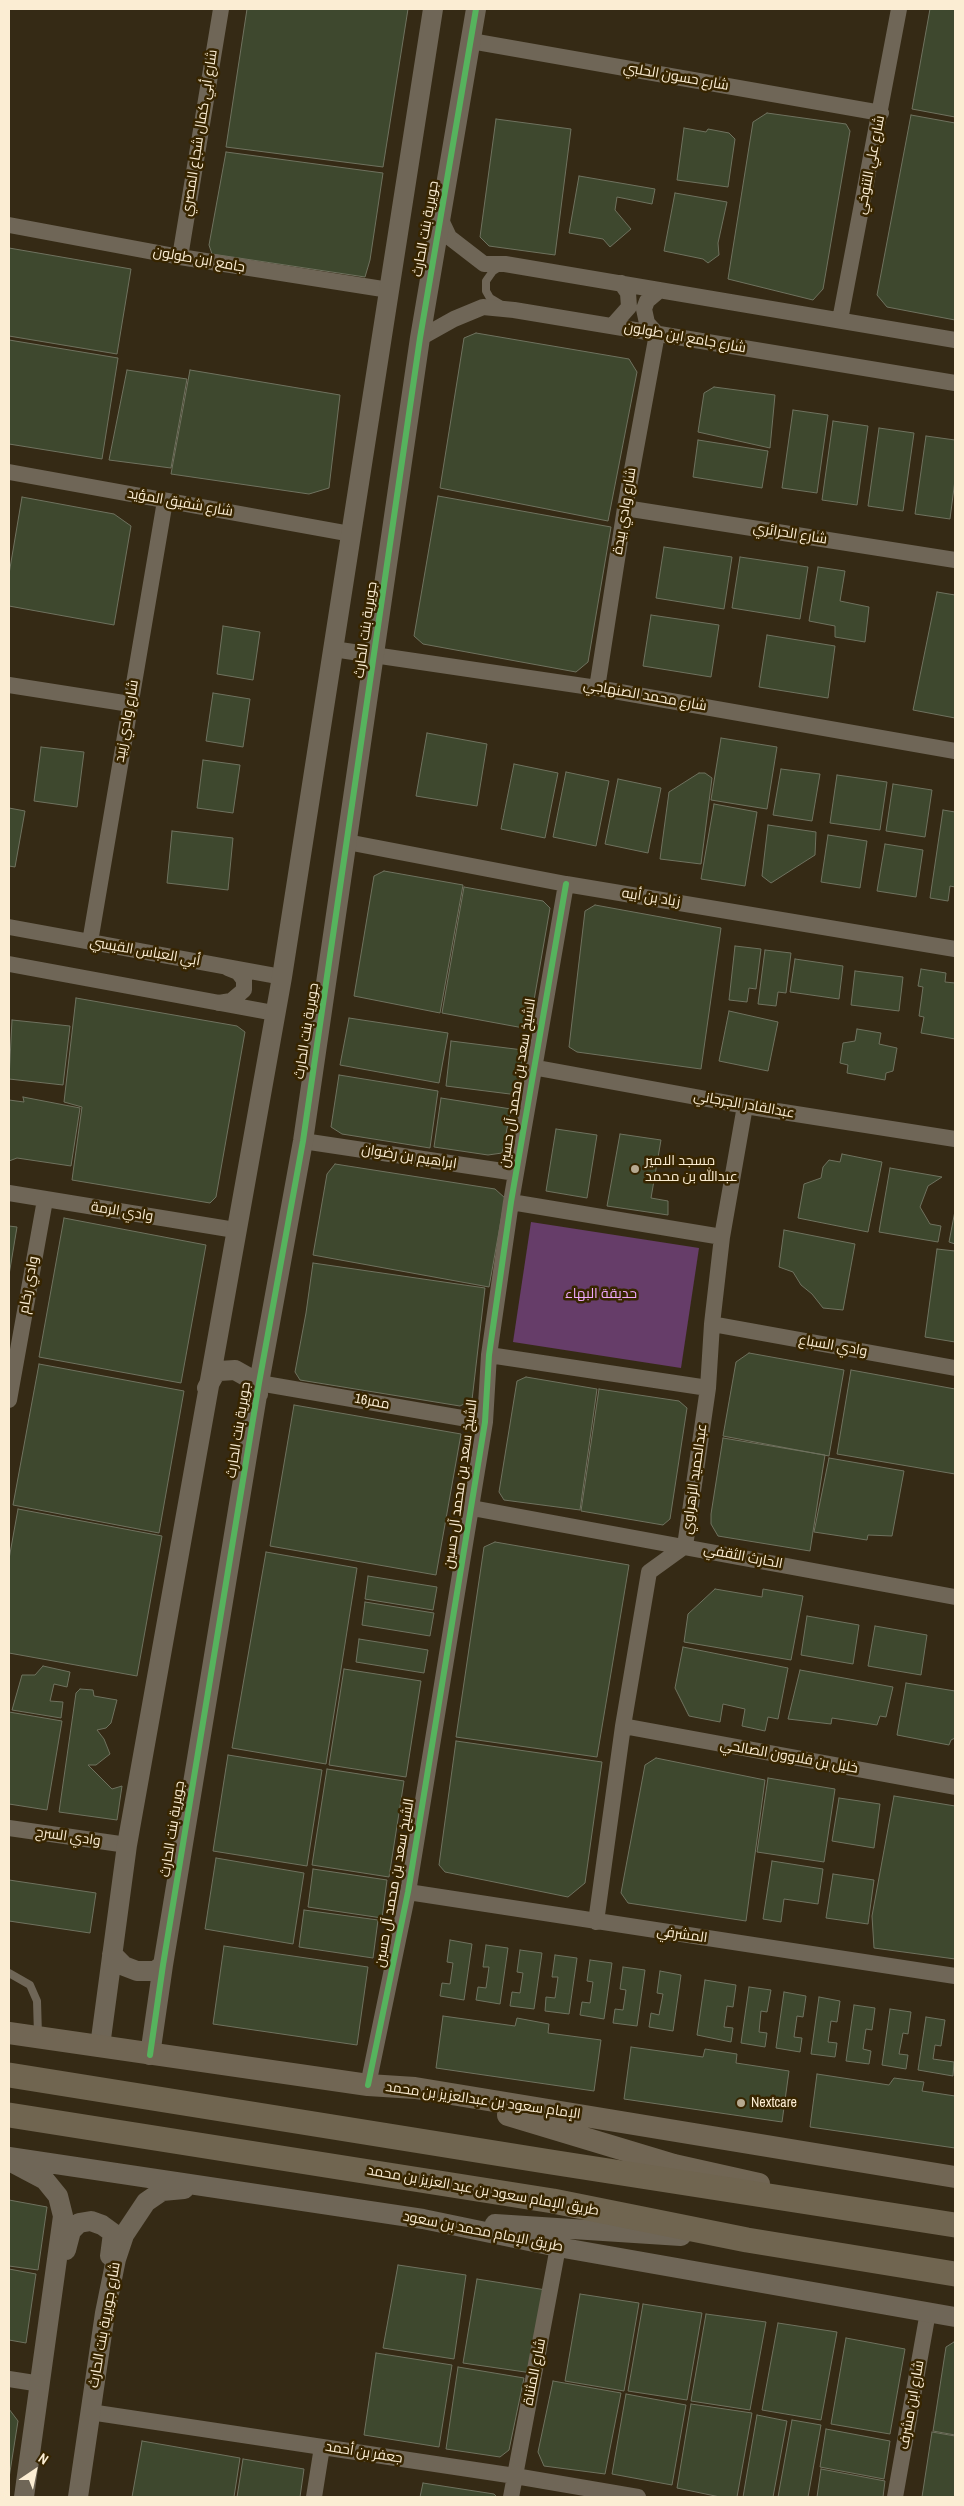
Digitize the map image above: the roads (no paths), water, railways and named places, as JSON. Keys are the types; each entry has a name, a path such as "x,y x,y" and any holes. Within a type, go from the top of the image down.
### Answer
{"main road":[{"name":"الإمام سعود بن عبدالعزيز بن محمد","path":"9,2033 150,2055 368,2085 415,2088 955,2177"},
{"path":"9,2074 955,2225"},
{"path":"415,2088 674,2165 896,2215"},
{"name":"طريق الإمام سعود بن عبد العزيز بن محمد","path":"9,2114 553,2201 747,2240 955,2274"}],"street":[{"name":"شارع أبي كمال شجاع المصري","path":"180,257 220,9"},
{"name":"جويرية بنت الحارث","path":"100,2046 126,1845 274,1013 282,977 433,9"},
{"name":"جويرية بنت الحارث","path":"150,2055 163,1965 258,1388 303,1140 420,338 476,9"},
{"name":"شارع علي التنوخي","path":"840,320 881,113 899,9"},
{"name":"شارع حسون الحلبي","path":"471,42 881,113"},
{"path":"441,220 449,237 484,264 505,264 955,340"},
{"name":"جامع ابن طولون","path":"9,225 180,257 389,290"},
{"path":"613,325 629,306 628,293 621,283"},
{"path":"657,334 647,323 644,308 647,301 660,290"},
{"name":"شارع جامع ابن طولون","path":"420,338 454,319 483,307 613,325 657,334 955,383"},
{"name":"شارع وادي بيدة","path":"597,688 625,508 657,334"},
{"name":"شارع شفيق المؤيد","path":"9,472 351,534"},
{"name":"شارع وادي زبيد","path":"90,942 165,501"},
{"name":"شارع الحرائري","path":"625,508 955,560"},
{"name":"شارع محمد الصنهاجي","path":"333,649 597,688 955,751"},
{"path":"9,684 130,704"},
{"name":"زياد بن أبيه","path":"347,842 566,884 955,949"},
{"name":"الشيخ سعد بن محمد آل حسين","path":"368,2085 408,1892 472,1508 485,1422 489,1355 510,1202 532,1067 566,884"},
{"name":"أبي العباس القيسي","path":"9,927 282,977"},
{"path":"9,964 274,1013"},
{"path":"219,1003 231,1002 244,990 244,980 238,972 224,966"},
{"name":"عبدالقادر الجرجاني","path":"532,1067 745,1106 955,1140"},
{"name":"عبدالحميد الزهراوي","path":"596,1922 623,1726 649,1572 685,1546 708,1388 712,1324 722,1237 745,1106"},
{"name":"ابراهيم بن رضوان","path":"303,1140 516,1173"},
{"name":"وادي الرمة","path":"9,1193 235,1230"},
{"name":"وادي رخام","path":"9,1400 45,1200"},
{"path":"510,1202 722,1237"},
{"name":"وادي السباع","path":"712,1324 955,1368"},
{"path":"216,1336 220,1348 230,1359 248,1360 257,1356 266,1348"},
{"path":"489,1355 708,1388"},
{"path":"207,1388 214,1375 219,1371 236,1370 251,1379 258,1388"},
{"name":"ممر16","path":"258,1388 485,1422"},
{"name":"الحارث الثقفي","path":"472,1508 955,1597"},
{"name":"خليل بن قلاوون الصالحي","path":"623,1726 955,1787"},
{"name":"وادي السرح","path":"9,1828 126,1845"},
{"name":"المشرفي","path":"408,1892 955,1976"},
{"path":"112,1954 124,1966 136,1971 154,1970 163,1965"},
{"name":"طريق الإمام محمد بن سعود","path":"9,2157 424,2219 558,2247 955,2316"},
{"path":"9,2162 45,2180 58,2196 62,2216 41,2384 24,2497"},
{"name":"شارع جويرية بنت الحارث","path":"78,2497 105,2313 116,2258 124,2235 146,2202 162,2191 216,2187"},
{"path":"424,2219 747,2240"},
{"path":"52,2300 71,2231 79,2223 91,2222 102,2224 113,2233 105,2313"},
{"name":"شارع المثناة","path":"511,2497 558,2247"},
{"name":"شارع ابن مشرف","path":"895,2497 928,2312"},
{"path":"9,2379 41,2384"},
{"name":"جعفر بن أحمد","path":"90,2412 515,2476 638,2497"},
{"path":"314,2497 322,2447"}],"lane":[{"path":"505,264 493,271 486,281 486,291 495,303 514,310"},
{"path":"9,1973 30,1986 37,2001 38,2037"}],"place":[{"name":"مسجد الامير عبدالله بن محمد","path":"635,1169"},
{"name":"Nextcare","path":"741,2103"}],"park label":[{"name":"حديقة البهاء","path":"601,1294"}]}
